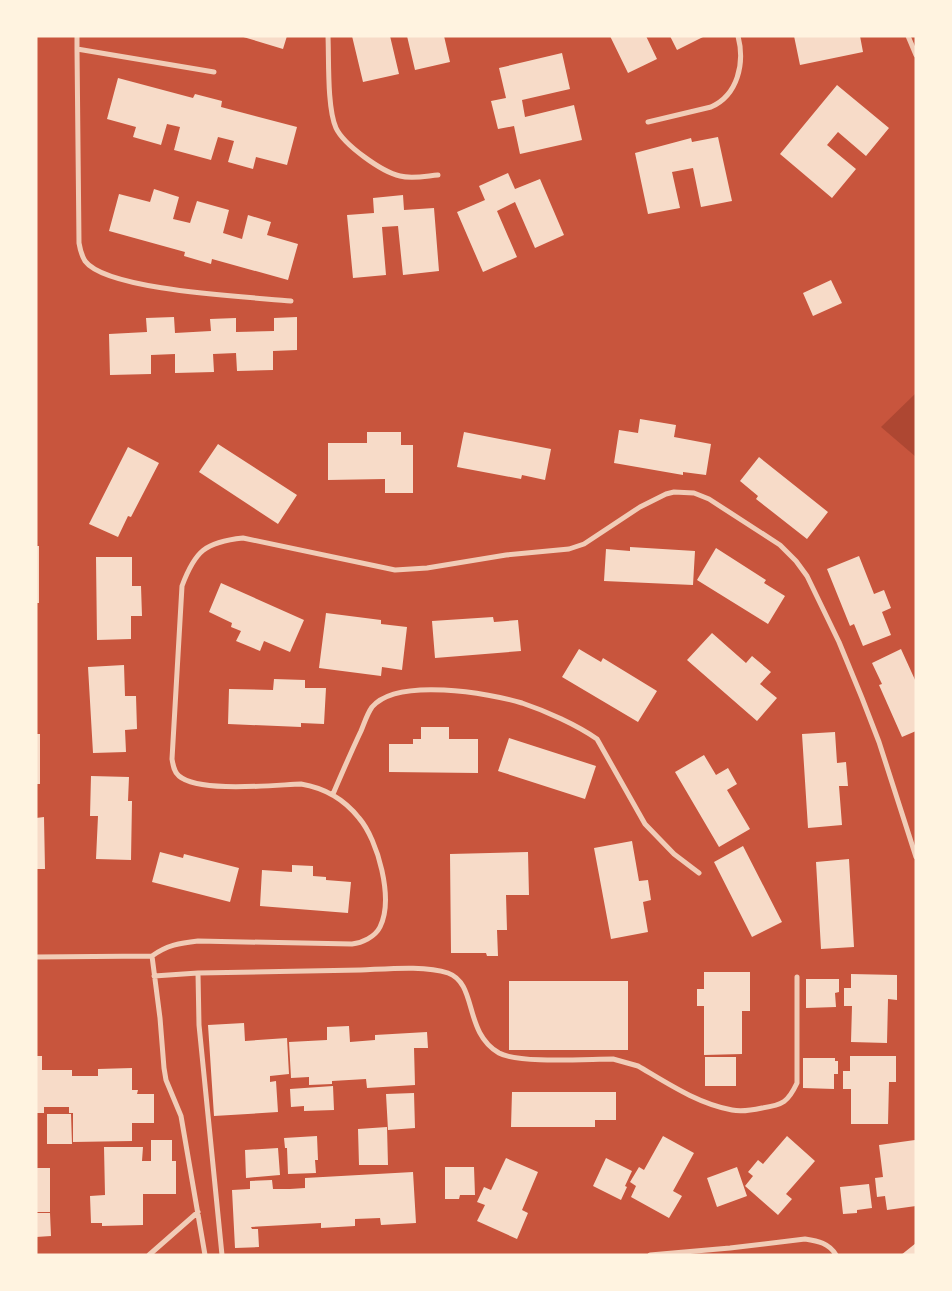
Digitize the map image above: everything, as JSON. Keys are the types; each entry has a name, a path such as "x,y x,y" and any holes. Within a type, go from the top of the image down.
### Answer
{"street":[{"path":"77,36 79,243 86,262 99,270 124,280 160,288 291,301"},
{"path":"328,36 333,115 336,128 342,138 371,160 399,176 438,175"},
{"path":"648,122 711,107 727,97 742,61 742,50 738,36"},
{"path":"908,36 916,55"},
{"path":"77,49 214,72"},
{"path":"36,957 152,956 164,948 178,943 198,941 352,944 360,943 376,932 381,926 384,911 384,877 379,855 362,821 346,804 333,794 316,786 301,784 204,785 187,781 176,773 172,758 182,586 189,567 205,548 221,540 243,538 395,570 427,568 506,555 569,549 584,544 656,498 674,492 694,493 709,499 780,545 796,560 807,576 836,634 862,698 879,742 916,857"},
{"path":"333,794 372,708 387,697 412,691 446,690 507,699 553,716 597,739 645,824 674,854 699,873"},
{"path":"152,956 166,1080 181,1116 204,1255"},
{"path":"154,976 374,969 424,969 444,972 455,977 465,987 479,1034 500,1053 521,1059 613,1060 627,1063 638,1066 700,1100 731,1110 743,1111 778,1106 791,1096 797,1083 797,977"},
{"path":"198,974 199,1026 222,1255"},
{"path":"149,1255 198,1212"},
{"path":"650,1255 805,1239 815,1240 828,1246 836,1255"}],"shaded area":[{"path":"916,393 916,457 881,427"}],"building":[{"path":"240,36 287,36 283,49"},
{"path":"352,36 390,36 399,74 363,82"},
{"path":"407,36 444,36 450,62 415,70"},
{"path":"610,36 646,36 657,59 628,73"},
{"path":"670,36 705,36 677,50"},
{"path":"794,36 860,36 863,52 800,65"},
{"path":"562,53 570,89 522,100 525,117 574,105 582,140 520,154 514,126 498,129 491,101 506,98 499,68"},
{"path":"118,78 193,98 195,94 222,101 221,107 297,127 287,165 256,157 253,169 228,162 234,141 218,137 211,160 174,150 180,127 167,124 161,145 133,137 136,127 107,119"},
{"path":"837,85 889,128 866,156 838,132 827,145 856,169 832,198 780,154"},
{"path":"718,137 732,201 701,207 693,168 672,172 680,208 648,214 635,153 691,138 692,142"},
{"path":"508,173 515,189 540,179 564,235 535,248 515,202 497,211 517,257 483,272 457,212 485,200 479,186"},
{"path":"154,189 179,197 173,219 190,223 197,201 229,210 223,233 242,239 248,215 271,222 267,235 298,244 288,280 212,259 211,264 184,256 185,252 109,231 119,194 150,202"},
{"path":"403,195 404,210 434,208 439,271 403,275 398,226 382,227 386,275 353,278 347,215 374,213 373,198"},
{"path":"831,280 842,303 813,316 803,293"},
{"path":"174,317 175,333 211,331 210,319 236,318 236,332 274,331 274,318 297,317 297,350 273,351 273,370 237,371 236,353 213,354 214,372 175,373 175,354 151,355 151,374 110,375 109,334 147,332 146,318"},
{"path":"640,419 676,425 674,437 711,444 706,475 683,472 683,475 614,463 619,430 638,433"},
{"path":"367,432 401,432 401,445 413,445 413,493 385,493 385,479 328,480 328,443 367,443"},
{"path":"464,432 551,449 545,480 522,475 521,479 457,467"},
{"path":"218,444 297,495 278,524 199,472"},
{"path":"128,447 159,463 131,517 128,516 118,537 89,524"},
{"path":"759,457 828,512 807,539 756,499 758,496 740,481"},
{"path":"36,546 39,546 39,603 36,603"},
{"path":"630,547 695,551 693,585 604,581 606,549 630,551"},
{"path":"716,548 766,580 764,583 785,596 768,624 697,580"},
{"path":"859,556 874,594 884,590 891,608 882,612 891,635 863,646 854,624 850,626 827,569"},
{"path":"96,557 132,557 132,586 141,586 142,616 131,616 131,639 97,640"},
{"path":"221,583 304,620 290,652 264,641 260,651 236,641 241,631 231,627 232,623 209,612"},
{"path":"326,613 381,620 381,624 407,627 402,670 382,667 381,676 319,668"},
{"path":"493,617 494,622 518,620 521,651 435,658 432,621"},
{"path":"712,633 746,663 752,656 771,672 760,684 777,698 757,721 687,660"},
{"path":"579,649 601,662 603,658 657,691 638,722 562,677"},
{"path":"901,649 916,682 916,731 902,737 879,685 882,684 872,663"},
{"path":"124,665 125,696 136,696 137,729 125,730 126,752 93,753 88,667"},
{"path":"274,679 305,680 305,688 326,688 324,724 301,723 301,727 228,724 229,689 273,690"},
{"path":"421,727 449,727 449,739 478,739 478,773 389,772 389,744 413,744 413,739 421,739"},
{"path":"835,732 837,763 846,762 848,786 839,786 842,825 808,828 802,734"},
{"path":"36,734 40,734 40,784 36,784"},
{"path":"509,738 596,766 585,799 498,771"},
{"path":"704,755 716,775 728,768 737,784 727,790 750,829 719,847 675,772"},
{"path":"91,776 129,777 128,801 132,801 131,860 96,859 98,816 90,816"},
{"path":"44,817 45,869 36,869 36,818"},
{"path":"632,841 639,881 648,880 651,900 643,902 648,932 611,939 594,848"},
{"path":"743,846 782,922 752,937 714,862"},
{"path":"160,852 183,858 184,854 239,868 230,902 152,882"},
{"path":"528,852 529,895 506,895 507,930 497,930 498,956 487,956 486,953 451,953 450,854"},
{"path":"849,859 854,947 821,949 816,862"},
{"path":"292,865 313,866 313,876 326,877 326,880 351,882 348,913 260,906 262,870 292,872"},
{"path":"704,972 750,972 750,1011 742,1011 742,1054 704,1055 704,1006 697,1006 697,989 704,989"},
{"path":"851,974 897,975 897,1000 888,999 887,1043 851,1042 852,1006 844,1006 844,988 851,988"},
{"path":"806,979 839,979 839,992 835,993 836,1007 806,1008"},
{"path":"509,981 628,981 628,1050 509,1050"},
{"path":"244,1023 245,1041 287,1038 289,1074 270,1076 270,1082 276,1081 278,1112 214,1116 208,1025"},
{"path":"349,1026 350,1042 375,1040 375,1035 427,1032 428,1048 414,1048 415,1085 367,1088 366,1079 332,1081 332,1084 309,1085 309,1077 291,1078 289,1042 327,1040 327,1027"},
{"path":"36,1056 42,1056 42,1070 72,1070 72,1076 98,1076 98,1069 132,1068 132,1090 138,1090 137,1094 154,1094 154,1123 132,1123 132,1141 73,1142 73,1113 69,1113 69,1107 44,1107 44,1113 36,1113"},
{"path":"850,1056 896,1056 896,1082 889,1082 888,1124 851,1124 851,1089 843,1089 843,1071 850,1071"},
{"path":"705,1057 736,1057 736,1086 705,1086"},
{"path":"803,1058 835,1058 835,1061 838,1061 838,1074 834,1074 834,1089 803,1088"},
{"path":"333,1086 334,1110 304,1111 304,1106 291,1107 290,1089"},
{"path":"512,1092 616,1092 616,1120 595,1120 595,1127 511,1127"},
{"path":"414,1093 415,1128 388,1130 386,1094"},
{"path":"47,1114 71,1114 72,1144 47,1144"},
{"path":"387,1127 388,1165 359,1165 358,1129"},
{"path":"317,1136 318,1160 315,1160 316,1173 288,1174 287,1148 285,1148 284,1138"},
{"path":"663,1136 694,1153 673,1191 682,1196 669,1218 631,1197 636,1186 630,1182 639,1167 644,1170"},
{"path":"787,1136 815,1161 786,1194 792,1199 778,1215 745,1186 753,1176 748,1172 758,1160 763,1164"},
{"path":"151,1140 172,1140 172,1161 176,1161 176,1194 143,1194 143,1225 102,1226 102,1223 91,1223 90,1196 105,1195 104,1147 143,1147 142,1161 151,1161"},
{"path":"915,1140 916,1206 887,1210 885,1196 877,1197 875,1178 883,1177 879,1145"},
{"path":"278,1148 280,1175 246,1178 245,1150"},
{"path":"506,1158 538,1172 522,1210 528,1213 517,1239 477,1221 485,1205 477,1202 484,1187 491,1190"},
{"path":"606,1158 632,1171 621,1200 593,1186"},
{"path":"445,1167 474,1167 475,1195 460,1195 459,1199 445,1199"},
{"path":"737,1167 747,1196 717,1207 707,1178"},
{"path":"36,1168 50,1168 50,1212 36,1212"},
{"path":"413,1172 416,1223 381,1225 380,1218 355,1219 355,1226 321,1228 321,1223 251,1227 252,1229 258,1229 259,1247 235,1248 232,1190 250,1189 250,1181 272,1180 273,1189 290,1189 305,1188 305,1178"},
{"path":"869,1184 872,1208 857,1210 857,1213 843,1214 840,1187"},
{"path":"36,1213 50,1213 51,1236 36,1237"},
{"path":"916,1243 916,1255 901,1255"}]}
